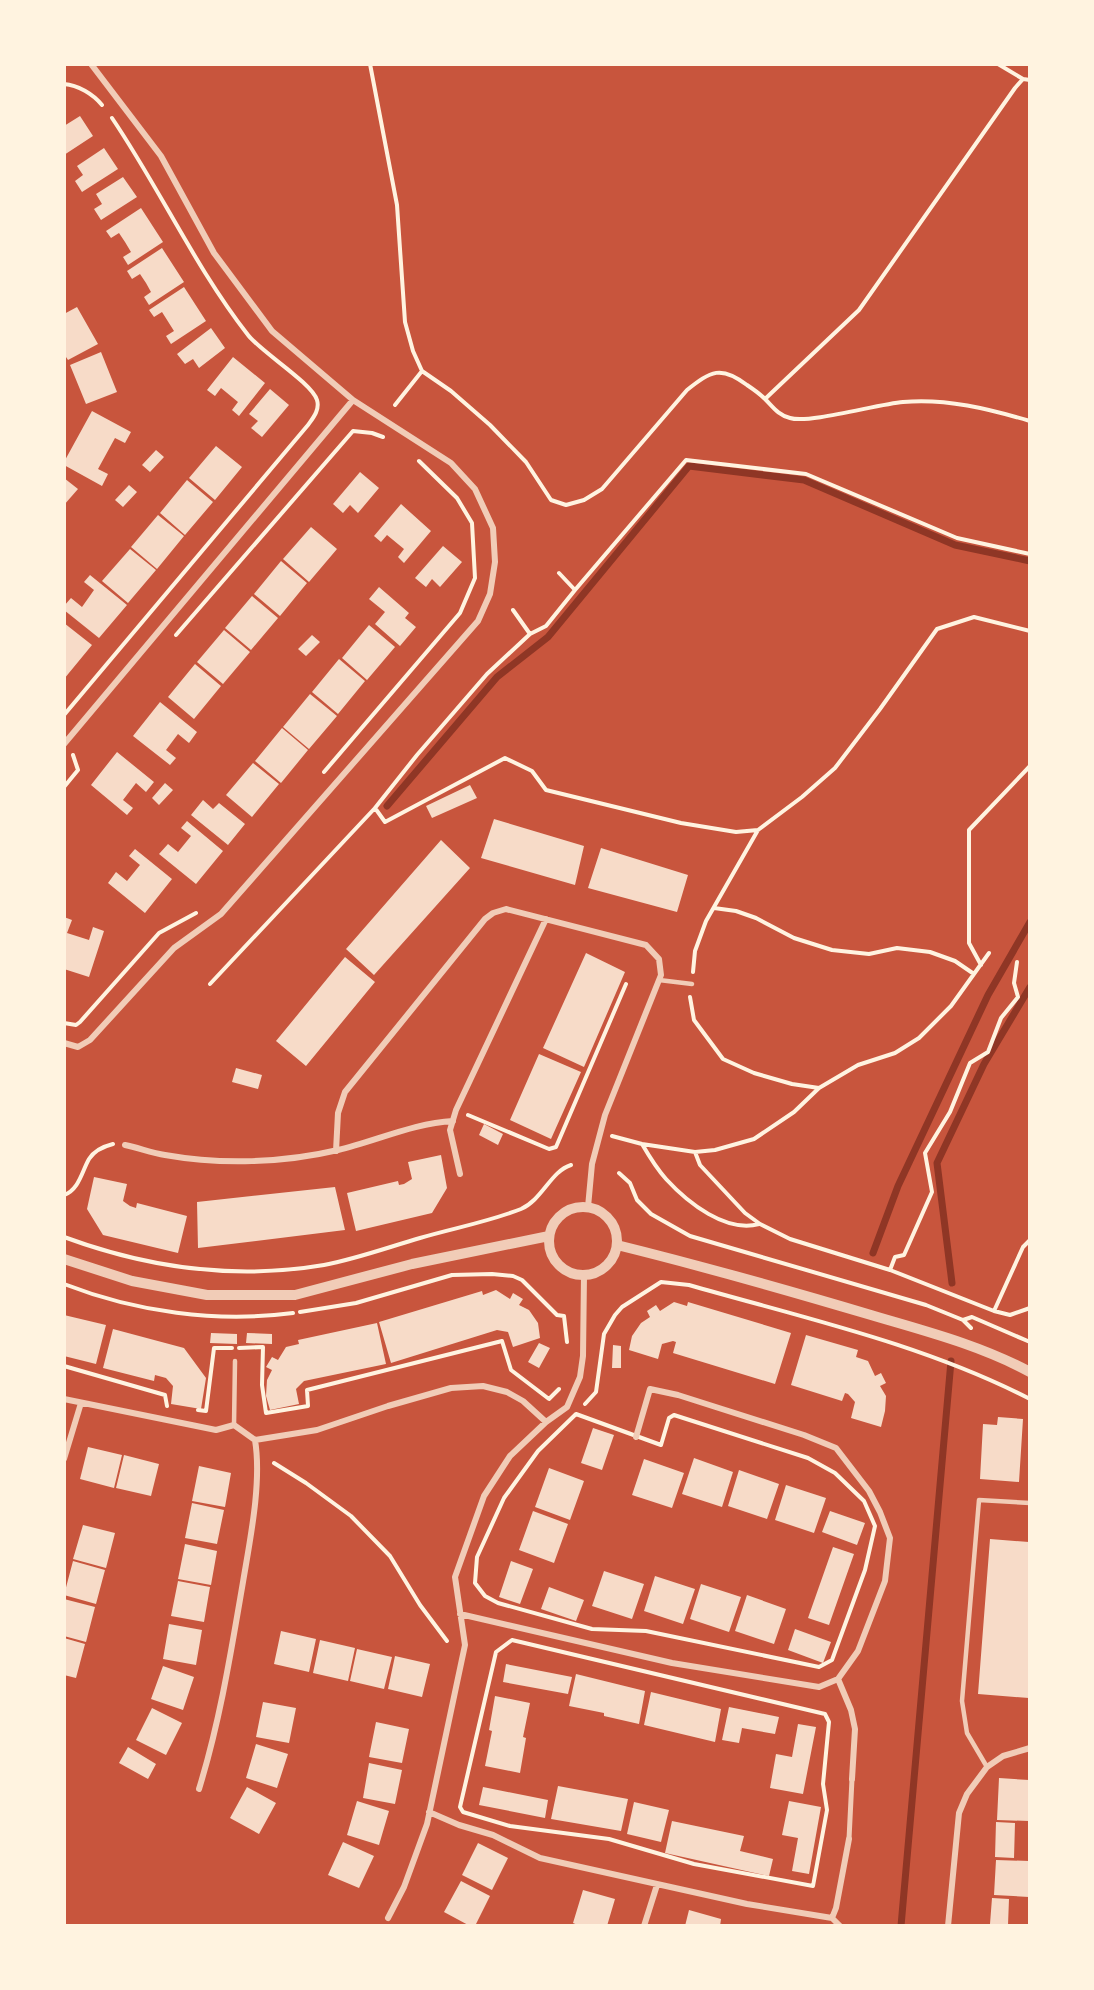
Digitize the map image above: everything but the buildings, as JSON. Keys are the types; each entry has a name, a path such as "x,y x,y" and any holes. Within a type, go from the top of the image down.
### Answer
{"street":[{"path":"64,1043 78,1047 90,1040 174,948 221,914 478,621 490,594 495,562 493,528 475,489 452,463 353,399 272,331 214,254 161,156 91,64"},
{"path":"64,744 353,399"},
{"path":"336,1151 338,1113 345,1092 485,919 493,913 506,909 646,945 659,959 660,977 605,1115 592,1164 588,1207"},
{"path":"460,1173 450,1130 456,1110 546,919"},
{"path":"125,1145 165,1155 221,1161 283,1159 336,1151 435,1122 453,1121"},
{"path":"577,1207 588,1207 606,1216 617,1234 617,1245 610,1262 594,1273 574,1274 558,1264 552,1255 549,1236 558,1217 577,1207"},
{"path":"64,1259 132,1281 207,1295 295,1295 412,1264 549,1236"},
{"path":"617,1245 710,1268 940,1336 986,1352 1029,1372"},
{"path":"388,1918 404,1887 427,1824 465,1645 455,1577 484,1496 510,1456 546,1422 567,1407 580,1377 583,1356 584,1275"},
{"path":"64,1400 216,1430 234,1425 255,1440 317,1430 451,1388 483,1386 507,1392 523,1401 546,1422"},
{"path":"460,1614 672,1663 819,1687 838,1679 858,1651 885,1581 890,1538 869,1491 836,1448 804,1435 678,1395 650,1389 636,1437"},
{"path":"64,1459 81,1403"},
{"path":"199,1789 221,1707 250,1538 257,1454 255,1440"},
{"path":"832,1918 836,1908 849,1839 855,1729 851,1710 838,1679"},
{"path":"948,1926 959,1813 967,1794 987,1767 1003,1756 1029,1748"},
{"path":"429,1812 459,1825 493,1835 540,1858 747,1904 832,1918 840,1926"},
{"path":"644,1926 657,1885"}],"lane":[{"path":"660,977 692,984"},
{"path":"234,1425 235,1361"},
{"path":"987,1767 967,1733 962,1701 979,1500 1029,1503"}],"path":[{"path":"370,64 397,205 405,322 413,351 422,371 451,391 490,425 526,462 551,500 566,505 584,500 602,489 687,390 716,372 733,374 765,399 772,409 791,419 901,402 934,400 970,406 1029,421"},
{"path":"998,64 1023,79 1029,80"},
{"path":"765,399 859,310 1023,79"},
{"path":"64,84 74,85 97,98 103,106"},
{"path":"64,715 308,425 318,410 317,399 306,386 249,337 199,264 139,158 110,115"},
{"path":"395,405 422,371"},
{"path":"174,638 353,430 372,433 384,438"},
{"path":"316,781 460,613 475,578 472,523 457,498 416,458"},
{"path":"210,984 375,808 487,674 530,634 546,626 686,460 806,474 957,538 1029,554"},
{"path":"559,573 575,590"},
{"path":"513,610 530,634"},
{"path":"819,1088 792,1084 754,1073 723,1059 694,1020 690,995 695,951 714,908 758,830 802,797 835,768 880,710 937,629 974,617 1029,631"},
{"path":"64,787 78,770 73,756 80,747"},
{"path":"375,808 385,822 505,758 532,771 546,790 681,823 736,832 758,830"},
{"path":"981,965 969,944 969,830 1029,766"},
{"path":"714,908 736,911 756,918 794,938 832,950 869,954 897,948 930,952 955,961 974,974"},
{"path":"64,1023 76,1025 80,1023 159,933 200,910"},
{"path":"600,1133 642,1144 695,1152 715,1150 754,1140 794,1112 819,1088 858,1065 895,1053 919,1038 951,1006 989,953"},
{"path":"890,1270 895,1257 904,1255 932,1192 925,1153 950,1112 970,1063 988,1052 1001,1018 1018,997 1014,982 1017,962"},
{"path":"456,1110 549,1149 556,1147 626,984"},
{"path":"64,1195 70,1193 84,1173 89,1160 98,1150 112,1143 125,1145"},
{"path":"642,1144 666,1179 695,1205 727,1223 750,1226 760,1224"},
{"path":"695,1152 700,1165 745,1213 760,1224 790,1239 890,1270 1002,1315 1010,1315 1029,1308"},
{"path":"64,1237 100,1250 190,1269 238,1272 325,1265 493,1219 525,1207 545,1190 564,1167 571,1165"},
{"path":"619,1173 630,1183 637,1200 651,1214 690,1236 877,1289 963,1320 972,1317 1029,1342"},
{"path":"994,1311 1023,1247 1029,1240"},
{"path":"576,1414 661,1445 669,1418 675,1415 808,1458 835,1473 864,1501 874,1526 865,1570 832,1660 819,1667 646,1631 592,1629 498,1603 485,1596 475,1583 477,1557 504,1498 538,1451 596,1392 604,1334 612,1318 622,1307 661,1282 689,1285 911,1349 961,1367 1029,1399"},
{"path":"876,1295 877,1289"},
{"path":"564,1316 567,1344"},
{"path":"196,1410 206,1411 214,1348 263,1347 262,1385 266,1413 308,1406 307,1390 502,1341 511,1370 549,1400 561,1387"},
{"path":"64,1366 165,1395 166,1406 176,1407"},
{"path":"274,1463 351,1516 390,1556 420,1605 447,1641"},
{"path":"512,1640 825,1714 829,1722 823,1784 827,1810 813,1886 693,1864 609,1839 510,1827 463,1812 460,1808 496,1652 512,1640"}],"waterway":[{"path":"387,806 497,677 548,637 689,466 804,480 955,545 1030,561"},
{"path":"873,1253 898,1186 988,995 1030,922"},
{"path":"952,1283 937,1163 984,1064 1030,987"},
{"path":"901,1926 951,1361"}]}
